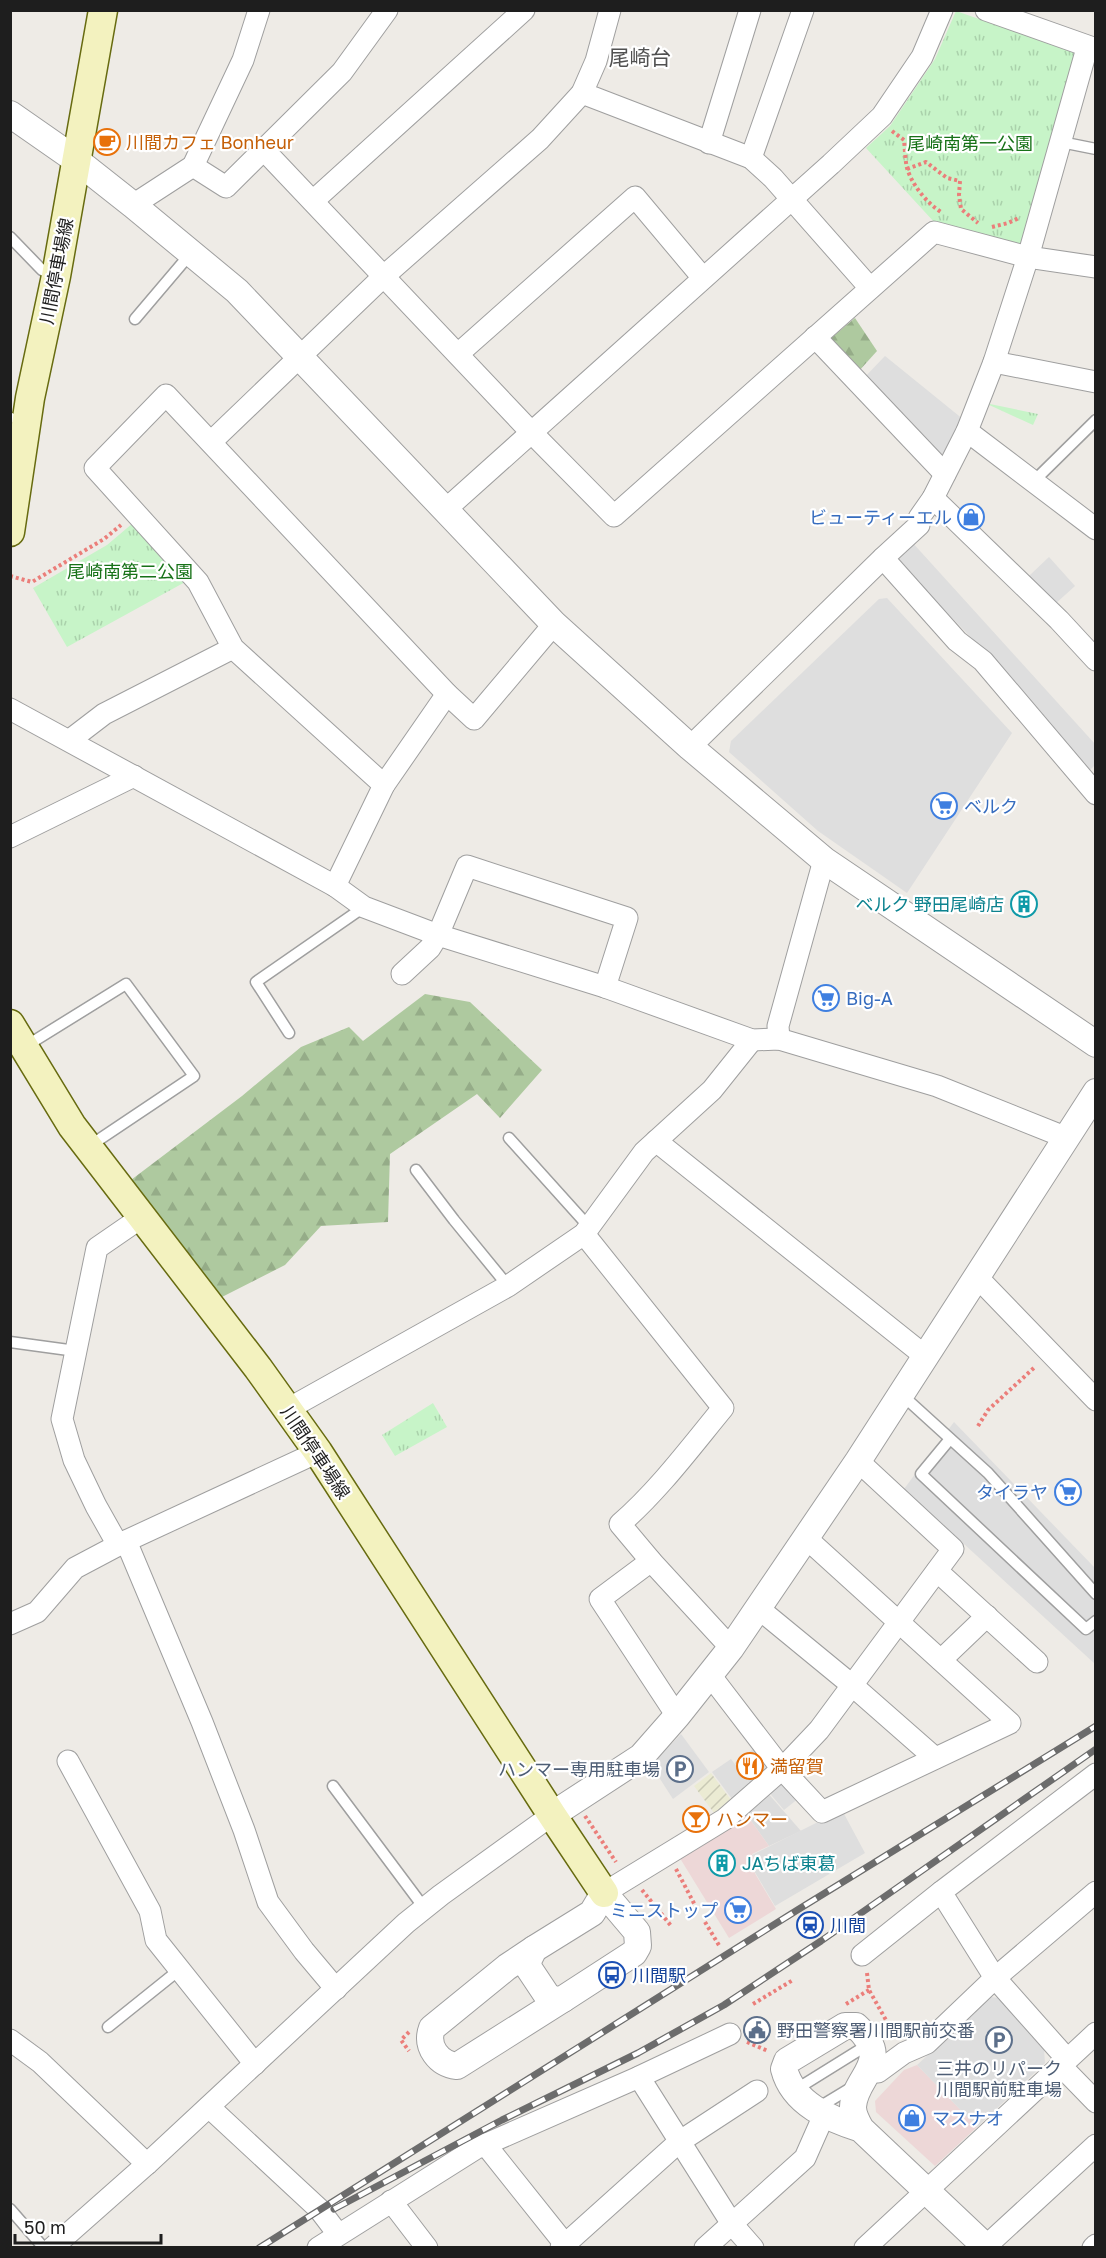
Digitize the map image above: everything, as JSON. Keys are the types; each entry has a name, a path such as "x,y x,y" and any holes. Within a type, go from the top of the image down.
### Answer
{"main road":[{"name":"川間停車場線","path":"10,532 14,423 30,398 56,276 103,10"},
{"name":"川間停車場線","path":"15,1042 72,1126 288,1409 318,1452 552,1815 605,1905"}],"street":[{"path":"133,205 193,165 243,60 259,10"},
{"path":"193,165 226,187 342,72 387,10"},
{"path":"313,201 524,10"},
{"path":"211,442 384,276 540,139 582,93 596,61 610,10"},
{"path":"709,143 750,10"},
{"path":"751,158 803,10"},
{"path":"445,510 792,200 877,120 922,57 942,10"},
{"path":"690,747 919,525 919,518 933,498 966,431 994,362 1028,257 1060,142 1091,48 986,10"},
{"path":"582,93 751,158 773,178 870,288"},
{"path":"10,114 76,160 237,291 554,624 690,747 824,860 1095,1044"},
{"path":"263,149 531,432 614,516 933,232 1028,257 1095,267"},
{"path":"458,354 636,197 703,278"},
{"path":"814,337 945,474"},
{"path":"994,362 1095,382"},
{"path":"384,785 233,648 198,582 95,468 166,395 447,694 474,719 554,624"},
{"path":"966,431 1095,529"},
{"path":"933,498 1059,620 1095,660"},
{"path":"883,558 957,641 983,661 1095,794"},
{"path":"70,740 104,714 233,648"},
{"path":"335,886 384,785 447,694"},
{"path":"10,709 335,886 364,907 438,935 605,987 752,1040 779,1039 937,1086 1067,1138"},
{"path":"10,837 134,776"},
{"path":"779,1039 778,1026 824,860"},
{"path":"402,974 430,948 438,935 467,866 627,918 605,987"},
{"path":"288,1409 508,1286 587,1231 644,1152 712,1090 752,1040"},
{"path":"52,2247 147,2164 425,1909 552,1815 641,1757 731,1648 858,1461 978,1278 1095,1092"},
{"path":"656,1141 925,1356"},
{"path":"142,1217 97,1248 62,1419 74,1460 96,1506 122,1543 202,1722 244,1830 268,1902 304,1951 336,1989"},
{"path":"587,1231 723,1408 641,1506 620,1524 651,1562 731,1648"},
{"path":"978,1278 1095,1400"},
{"path":"10,1624 37,1612 75,1568 122,1543 318,1452"},
{"path":"605,1905 637,1932 638,1946 634,1953 457,2066 441,2061 431,2047 429,2037 432,2028 507,1967 605,1905 725,1820 782,1769 819,1730 953,1549 858,1461"},
{"path":"710,1675 782,1769 822,1812 1010,1722 806,1538"},
{"path":"651,1562 600,1599 677,1716"},
{"path":"937,1571 1037,1662"},
{"path":"758,1608 853,1686 935,1758"},
{"path":"941,1660 987,1616"},
{"path":"68,1761 150,1911 156,1940 255,2064"},
{"path":"862,1954 1095,1773"},
{"path":"941,1892 995,1978 1095,2102"},
{"path":"867,2075 878,2072 904,2053 927,2043 995,1978 1095,1892"},
{"path":"534,1949 528,1967 548,1997 554,2000 563,1999"},
{"path":"861,2129 853,2108 854,2100 867,2075 872,2059 870,2043 856,2026 845,2026 787,2061 784,2069 795,2090 819,2112 861,2129 985,2247 1095,2145"},
{"path":"865,2247 1095,2033"},
{"path":"318,2247 475,2148 639,2078 730,2034"},
{"path":"10,2040 40,2062 147,2164"},
{"path":"639,2078 732,2224 753,2247"},
{"path":"485,2144 564,2246 679,2142 757,2091"},
{"path":"209,2107 319,2209 338,2235"},
{"path":"705,2247 805,2158 819,2112"},
{"path":"391,2201 427,2247"}],"lane":[{"path":"1060,142 1095,149"},
{"path":"10,237 42,270 56,276"},
{"path":"135,319 191,252"},
{"path":"1034,482 1095,420"},
{"path":"289,1033 256,982 364,907"},
{"path":"15,1042 126,984 194,1076 88,1147"},
{"path":"509,1138 587,1231"},
{"path":"416,1170 508,1286"},
{"path":"10,1342 76,1351"},
{"path":"901,1394 988,1473 1095,1594"},
{"path":"950,1439 921,1474 1086,1629 1095,1621"},
{"path":"333,1786 425,1909"},
{"path":"108,2027 178,1970"},
{"path":"819,2112 867,2075"},
{"path":"10,2209 44,2247"}],"path":[{"path":"877,120 904,140 907,169 920,192 933,207 942,213"},
{"path":"907,169 926,162 946,178 960,181 961,209 981,225"},
{"path":"10,576 32,582 105,539 136,514"},
{"path":"978,1426 988,1410 1050,1354"},
{"path":"672,1862 698,1911"},
{"path":"638,1884 672,1927"},
{"path":"705,1922 720,1947"},
{"path":"753,2004 793,1980"},
{"path":"869,1990 896,2038"}],"shaded area":[{"path":"885,356 964,420 963,429 940,457 863,379"},
{"path":"911,541 1095,744 1095,765 1089,771 987,654 895,559"},
{"path":"1049,557 1075,586 1055,604 1029,576"},
{"path":"887,598 1012,733 907,893 818,831 729,752 731,741 879,599"},
{"path":"954,1422 1095,1568 1095,1664 904,1489"},
{"name":"ハンマー専用駐車場","path":"681,1734 709,1772 673,1799 651,1765"},
{"path":"757,1746 771,1764 752,1787 735,1763"},
{"path":"731,1759 752,1787 735,1803 712,1772"},
{"path":"785,1782 799,1798 784,1810 767,1790"},
{"path":"766,1791 801,1831 769,1846 744,1811"},
{"path":"842,1810 865,1853 775,1906 753,1869 758,1866 752,1855"},
{"path":"744,1811 769,1846 752,1854 758,1866 753,1870 776,1909 729,1938 678,1855"},
{"path":"991,1997 999,1998 1044,2049 1045,2063 977,2127 917,2065"},
{"path":"917,2065 977,2127 935,2166 876,2112 875,2101 904,2070"}],"green space":[{"name":"尾崎南第一公園","path":"956,11 1077,53 1021,244 935,223 866,148 890,126 935,59"},
{"path":"855,318 877,351 858,372 830,339"},
{"path":"985,403 1038,414 1033,425"},
{"name":"尾崎南第二公園","path":"133,523 187,581 67,647 33,588 107,545"},
{"path":"425,994 470,1002 542,1070 500,1118 477,1094 390,1154 388,1222 321,1226 285,1265 220,1298 131,1180 242,1096 301,1047 349,1027 363,1041"},
{"path":"433,1403 447,1427 395,1456 382,1435"},
{"path":"711,1773 734,1804 717,1817 694,1786"}],"railway":[{"path":"259,2248 799,1909 1096,1726"},
{"path":"334,2209 502,2120 638,2053 724,2005 821,1941 1096,1749"}],"place":[{"name":"川間カフェ Bonheur","path":"107,142"},
{"name":"ビューティーエル","path":"971,517"},
{"name":"ベルク","path":"944,806"},
{"name":"ベルク 野田尾崎店","path":"1024,904"},
{"name":"Big-A","path":"826,998"},
{"name":"タイラヤ","path":"1068,1492"},
{"name":"満留賀","path":"750,1766"},
{"name":"ハンマー専用駐車場","path":"680,1769"},
{"name":"ハンマー","path":"696,1819"},
{"name":"JAちば東葛","path":"722,1863"},
{"name":"ミニストップ","path":"738,1910"},
{"name":"川間","path":"810,1925"},
{"name":"川間駅","path":"612,1975"},
{"name":"野田警察署川間駅前交番","path":"757,2030"},
{"name":"三井のリパーク 川間駅前駐車場","path":"999,2040"},
{"name":"マスナオ","path":"912,2118"}],"district":[{"name":"尾崎台","path":"640,57"}]}
